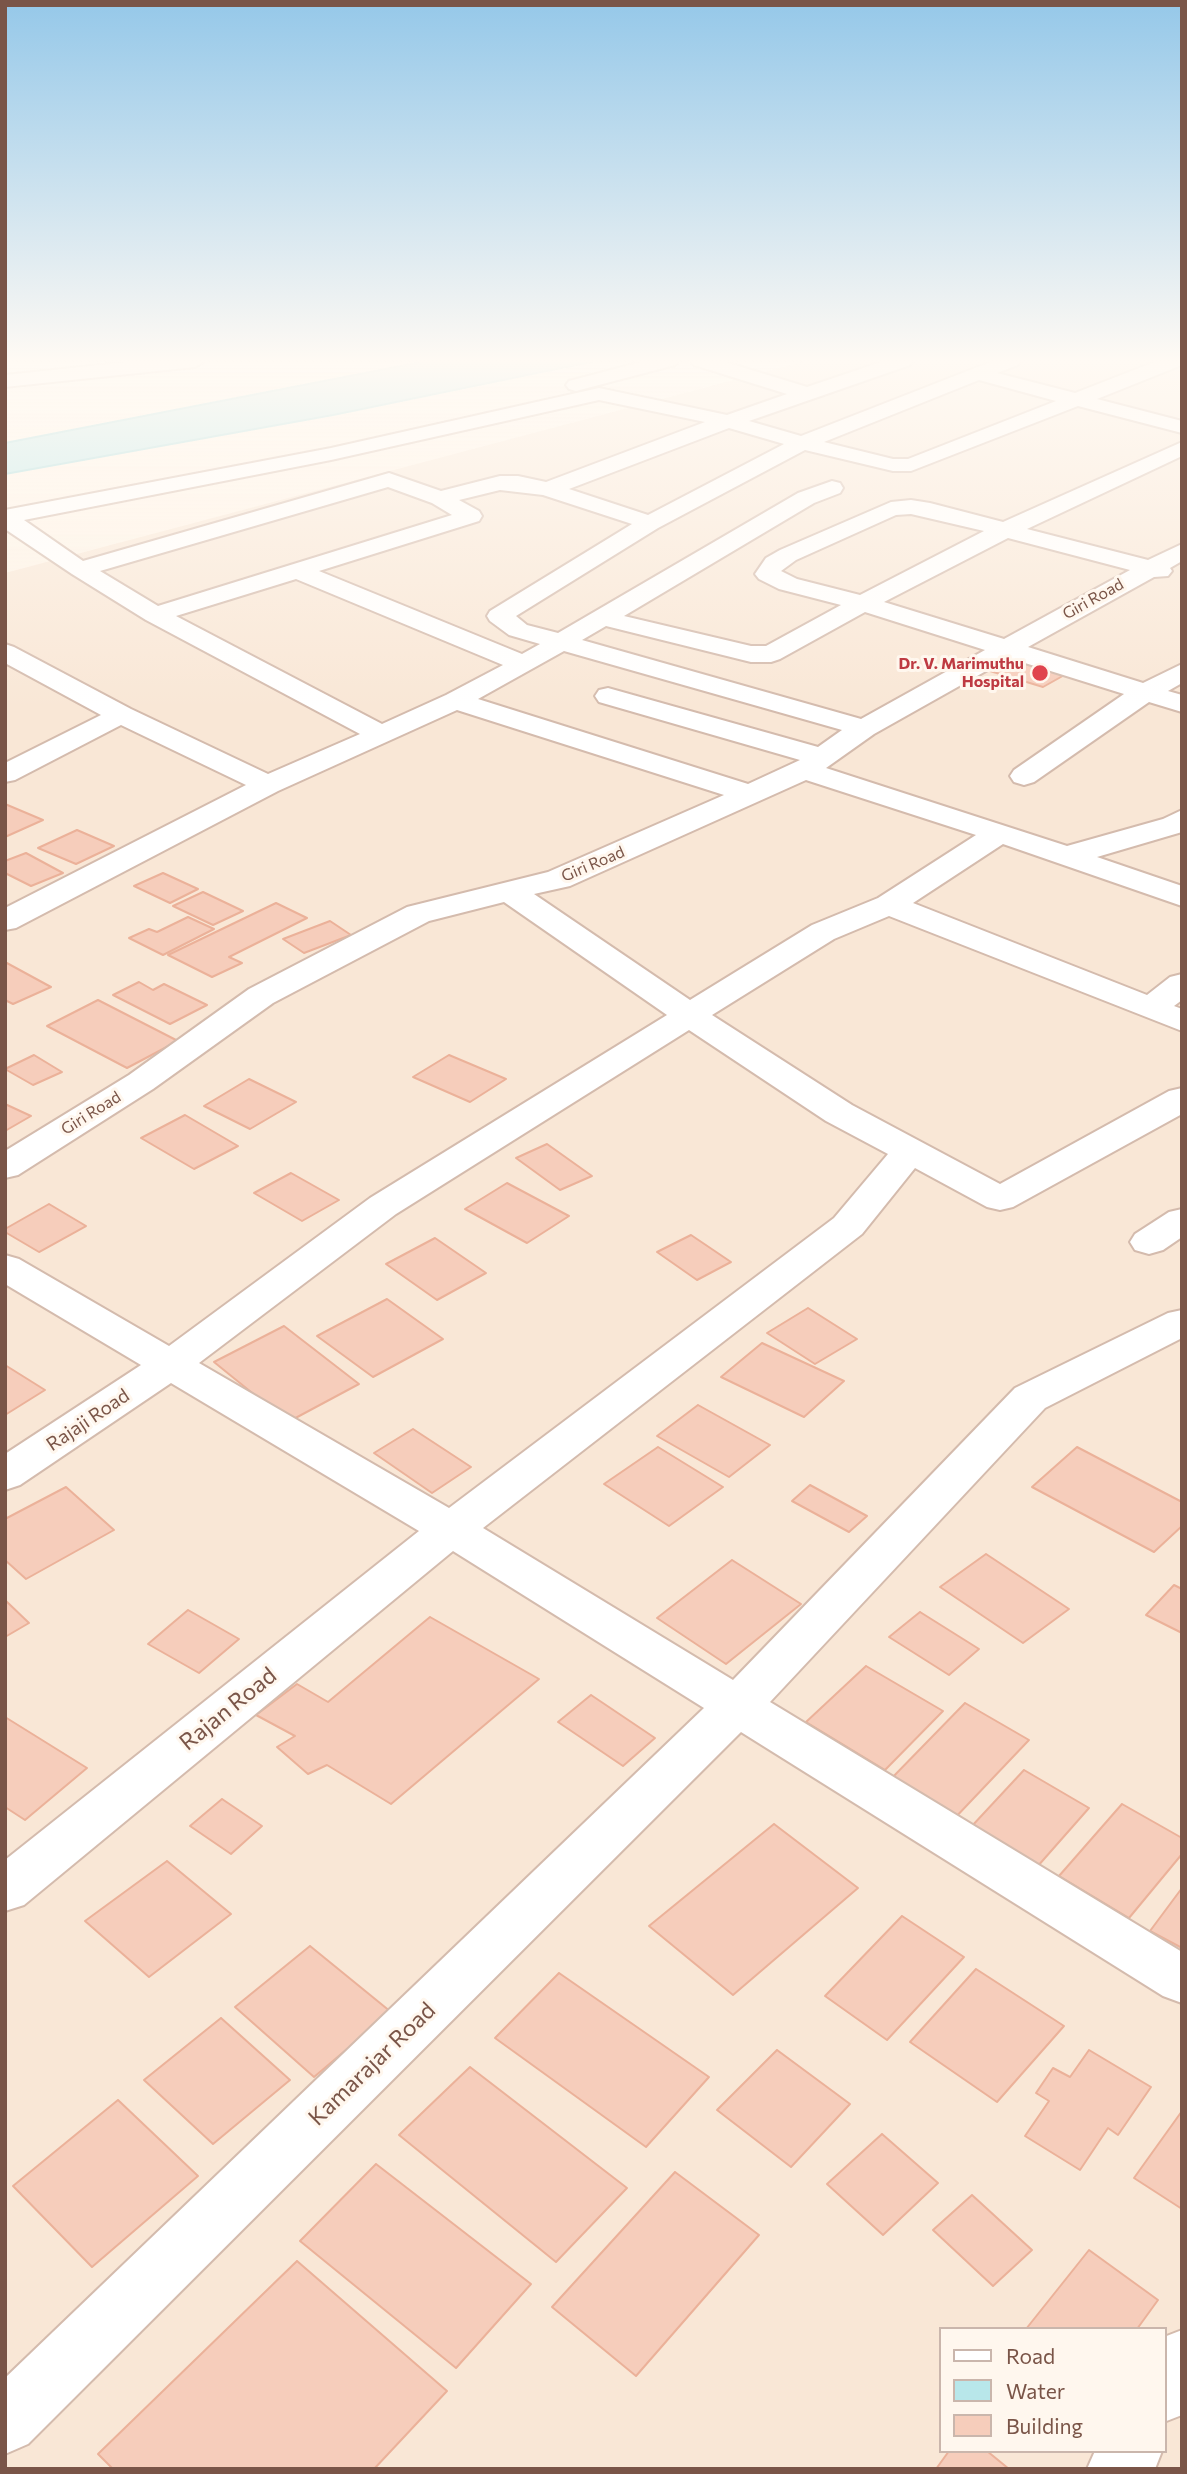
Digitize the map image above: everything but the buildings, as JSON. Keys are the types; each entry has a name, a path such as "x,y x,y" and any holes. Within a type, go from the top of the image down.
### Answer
{"street":[{"path":"5,500 162,476"},
{"path":"5,517 200,476"},
{"path":"155,615 471,516 440,498 379,476"},
{"path":"548,489 581,476"},
{"path":"738,476 650,523 499,616 518,630 559,643 864,728"},
{"path":"602,618 762,656 771,654 1003,531 1121,476"},
{"path":"80,569 389,481"},
{"path":"440,498 518,482 548,489 650,523"},
{"path":"5,921 268,785 455,701 524,664 806,498 832,488"},
{"path":"1182,576 911,507 891,509 788,555 774,563 767,574 788,584 863,603 1182,704"},
{"path":"5,517 80,569 155,615 379,733"},
{"name":"Giri Road","path":"5,1167 141,1082 261,996 418,914 559,879 814,764 864,728 1182,551"},
{"path":"298,571 524,664"},
{"path":"5,652 121,715 268,785"},
{"path":"1024,776 1144,693 1182,671"},
{"path":"608,696 814,764 1182,897"},
{"path":"455,701 750,794"},
{"path":"5,774 121,715"},
{"path":"1067,856 1173,825 1182,819"},
{"name":"Rajaji Road","path":"5,1475 171,1364 383,1206 823,932 889,905 1000,833"},
{"path":"510,892 689,1015 839,1113 1000,1199 1182,1100"},
{"path":"889,905 1166,1015 1182,984"},
{"name":"Rajan Road","path":"5,1890 451,1529 848,1226 910,1151"},
{"path":"1149,1242 1182,1220"},
{"path":"5,1267 451,1529 1182,1980"},
{"name":"Kamarajar Road","path":"5,2422 738,1706 1030,1398 1182,1322"},
{"path":"1166,2388 1182,2360"},
{"path":"1120,2469 1129,2453"}],"shaded area":[{"path":"369,476 1182,476 1182,2469 5,2469 5,573"}],"place":[{"name":"Dr. V. Marimuthu Hospital","path":"1040,673"}]}
